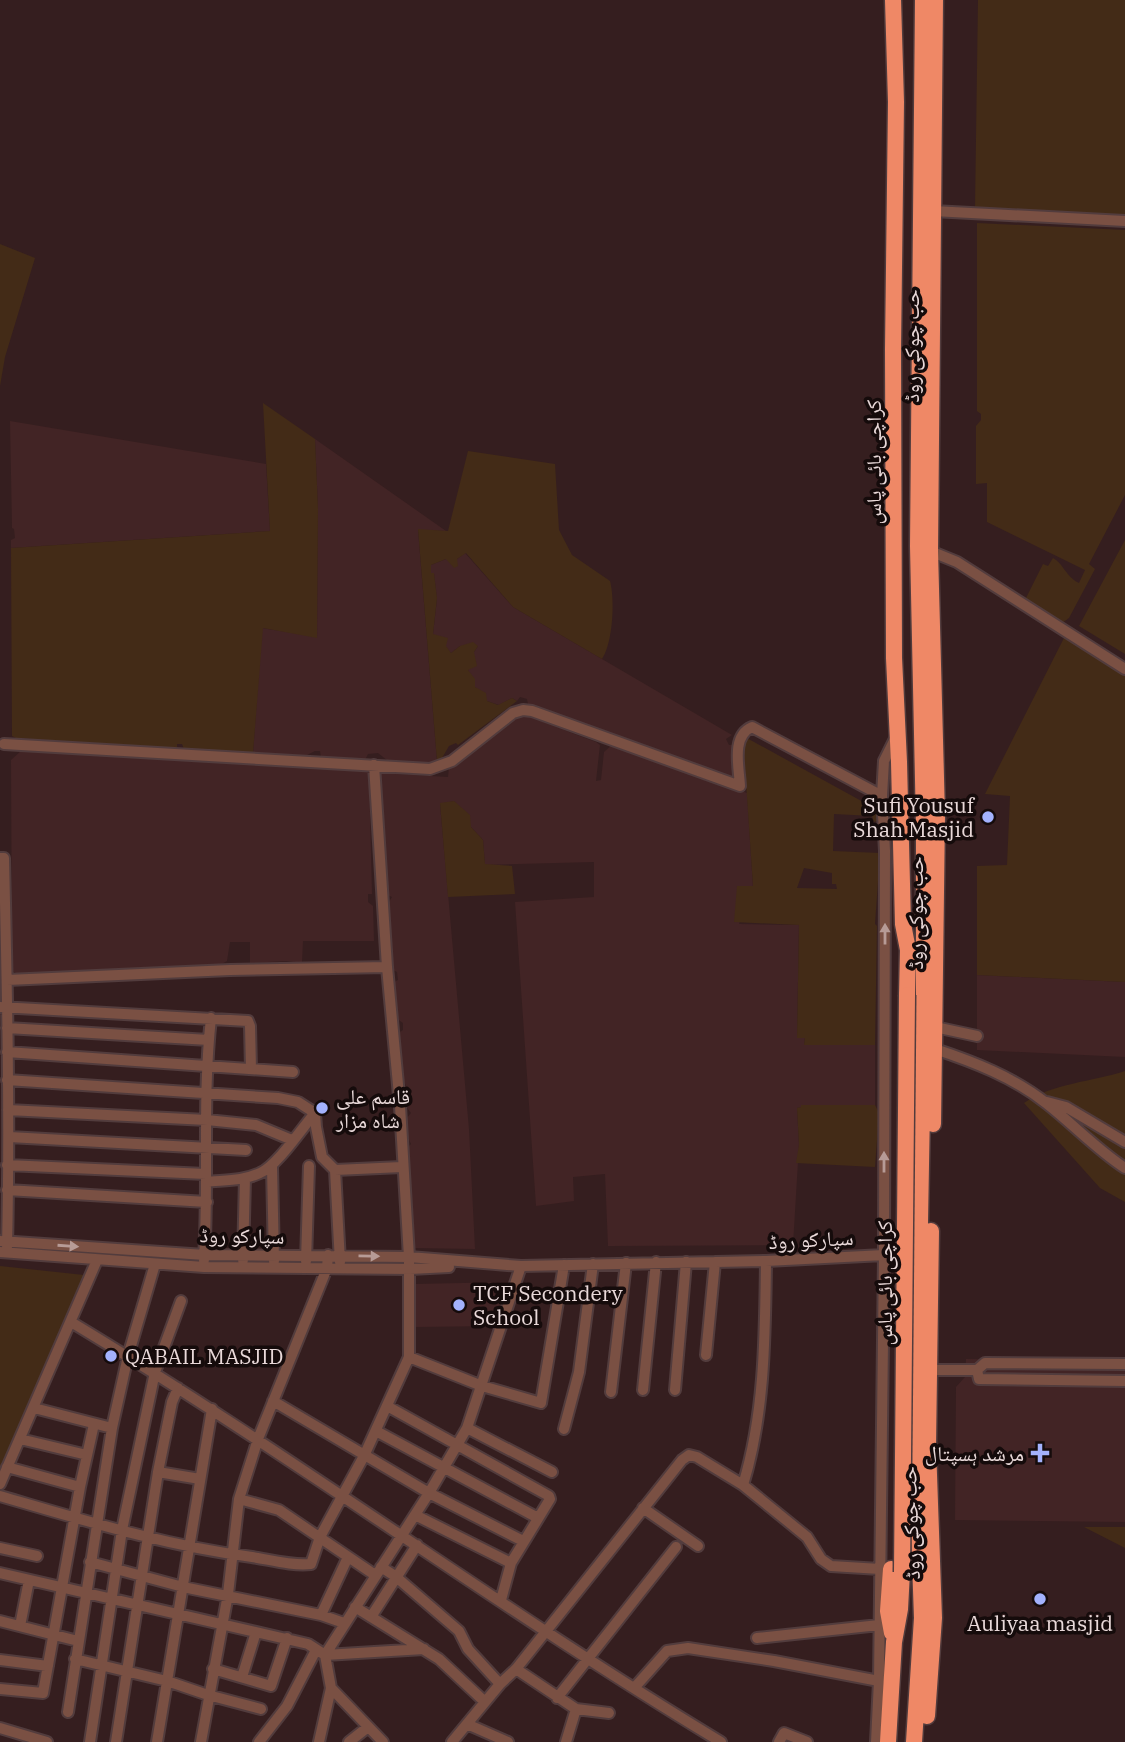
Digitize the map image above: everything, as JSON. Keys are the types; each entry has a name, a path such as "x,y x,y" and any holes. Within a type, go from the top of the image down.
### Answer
{"highway":[{"name":"کراچی بائی پاس","path":"888,1742 894,1642 888,1611 902,997 898,951 903,924 894,658 893,350 896,102 892,0"},
{"path":"914,1742 922,1618 915,1447 925,1250 924,827 918,546 923,0"},
{"name":"حب چوکی روڈ","path":"925,1742 934,1618 925,1250 935,1049 937,815 930,551 935,0"}],"street":[{"path":"933,211 1125,222"},
{"path":"930,551 957,562 1125,669"},
{"path":"4,744 430,769 452,761 513,713 523,710 740,786 738,741 744,731 752,727 882,796"},
{"path":"876,1742 879,1625 891,1570 884,1255 885,851 882,796 884,761 898,734"},
{"path":"0,1496 96,1524 231,1555 311,1564 320,1537 364,1456 409,1357 409,1263 400,1106 387,967 374,765"},
{"path":"0,858 4,859 3,1007 9,1137 3,1247"},
{"path":"5,976 387,967"},
{"path":"3,1007 248,1021 251,1069"},
{"path":"204,1261 208,1149 206,1067 211,1018"},
{"path":"935,1027 977,1036"},
{"path":"5,1034 209,1040"},
{"path":"935,1049 985,1066 1044,1101 1107,1156 1125,1168"},
{"path":"7,1052 293,1072"},
{"path":"7,1080 278,1098 298,1102 315,1113"},
{"path":"1044,1101 1066,1107 1125,1142"},
{"path":"8,1110 256,1125 292,1140"},
{"path":"7,1165 206,1178 245,1178 262,1173 272,1166 315,1113"},
{"path":"315,1113 323,1157 335,1170 334,1256 340,1268"},
{"path":"9,1137 246,1150"},
{"path":"272,1166 274,1267"},
{"path":"306,1268 309,1166"},
{"path":"335,1170 402,1167"},
{"path":"243,1267 245,1178"},
{"path":"7,1190 207,1202"},
{"name":"سپارکو روڈ","path":"3,1247 97,1260 155,1264 243,1255 306,1255 409,1263 521,1266 766,1261 884,1255 925,1250"},
{"name":"سپارکو روڈ","path":"3,1247 204,1261 243,1267 340,1268 409,1263"},
{"path":"201,1742 212,1670 228,1594 239,1499 258,1439 334,1256"},
{"path":"0,1484 97,1260"},
{"path":"743,1485 753,1451 764,1351 766,1261"},
{"path":"643,1390 656,1262"},
{"path":"675,1390 686,1262"},
{"path":"706,1355 715,1262"},
{"path":"611,1392 626,1263"},
{"path":"68,1712 112,1428 128,1356 155,1264"},
{"path":"564,1429 579,1371 593,1264"},
{"path":"409,1357 482,1387 538,1403 542,1401 564,1265"},
{"path":"260,1742 265,1732 288,1706 320,1653 355,1607 458,1445 482,1387 521,1266"},
{"path":"90,1742 122,1530 155,1372 181,1301"},
{"path":"71,1322 155,1372 545,1631 722,1742"},
{"path":"930,1370 977,1370 985,1363 1125,1364"},
{"path":"977,1370 979,1379 1125,1381"},
{"path":"116,1742 158,1472 172,1402 178,1388"},
{"path":"273,1401 429,1493 523,1541"},
{"path":"387,1406 549,1496 550,1499 511,1563 501,1600"},
{"path":"34,1408 112,1428"},
{"path":"157,1742 212,1409"},
{"path":"0,1689 43,1693 79,1487 94,1424"},
{"path":"467,1427 552,1472"},
{"path":"376,1431 537,1518"},
{"path":"20,1439 87,1455"},
{"path":"452,1742 499,1684 516,1668 643,1508 689,1455 743,1485 807,1537 824,1563 831,1566 891,1570"},
{"path":"7,1467 79,1487"},
{"path":"158,1472 200,1479"},
{"path":"239,1499 279,1510 348,1557 395,1576 459,1631 468,1648 499,1684"},
{"path":"643,1508 698,1546"},
{"path":"415,1515 511,1563"},
{"path":"371,1617 417,1545"},
{"path":"557,1698 676,1547"},
{"path":"0,1548 37,1556"},
{"path":"321,1615 348,1557"},
{"path":"90,1562 183,1587 228,1594 321,1615 344,1623"},
{"path":"0,1574 308,1644 320,1653 331,1688 383,1742"},
{"path":"20,1626 29,1580"},
{"path":"355,1607 439,1659 485,1702"},
{"path":"0,1621 78,1641"},
{"path":"757,1638 879,1625"},
{"path":"242,1677 256,1632"},
{"path":"212,1670 271,1686 287,1639"},
{"path":"635,1687 667,1651 688,1648 879,1681"},
{"path":"320,1653 424,1649"},
{"path":"75,1659 167,1681 261,1709"},
{"path":"0,1660 48,1665"},
{"path":"516,1668 576,1709 609,1713"},
{"path":"319,1742 331,1688"},
{"path":"566,1742 576,1709"},
{"path":"467,1724 509,1742"},
{"path":"349,1742 368,1727"},
{"path":"0,1728 21,1738 47,1742"},
{"path":"779,1742 784,1733 807,1742"}],"shaded area":[{"path":"978,0 1125,0 1125,216 975,208"},
{"path":"977,223 1125,230 1125,495 1089,564 1095,569 1069,618 1062,623 1025,600 1043,564 1048,566 1053,558 1079,583 1085,570 987,522 987,483 976,484 976,426 981,420 981,414 977,411"},
{"path":"0,244 35,258 5,357 0,386"},
{"path":"263,403 315,439 318,509 317,638 263,628 253,753 184,749 182,744 177,744 177,748 12,736 11,548 270,531"},
{"path":"10,421 266,464 270,531 11,548 11,540 15,538 12,528"},
{"path":"315,439 446,531 418,530 437,761 431,764 388,761 378,753 368,754 365,760 321,757 320,751 305,756 253,753 262,628 317,637 318,509"},
{"path":"468,451 555,464 559,530 572,555 610,581 612,621 609,643 602,659 513,607 466,553 457,559 458,566 454,568 446,559 431,565 437,598 433,634 448,638 446,646 451,653 460,646 473,642 478,646 474,652 477,666 468,670 475,679 475,687 486,693 487,701 498,705 512,698 517,701 458,745 456,743 449,746 437,761 418,529 448,531"},
{"path":"1125,540 1125,654 1079,626"},
{"path":"465,553 513,607 732,735 726,739 729,745 732,745 733,778 528,704 527,699 520,697 517,701 512,698 499,705 487,701 475,687 468,670 478,646 460,646 451,653 433,634 437,599 431,565 446,559 457,559"},
{"path":"1065,636 1125,675 1125,982 977,975 977,866 1007,865 1010,796 985,794"},
{"path":"516,715 527,716 600,745 596,781 601,780 604,752 613,744 747,793 753,887 739,924 799,925 797,1038 805,1038 804,1044 875,1045 875,1105 802,1105 797,1108 799,1145 793,1245 608,1246 605,1174 573,1177 574,1201 536,1206 515,902 594,897 594,862 485,865 483,840 454,801 440,804 469,1129 475,1249 413,1248 407,1148 411,1144 407,1136 406,1119 411,1113 405,1105 406,1086 398,1033 403,1030 403,1023 397,1019 394,982 398,980 397,972 393,970 387,905 392,897 385,894 380,773 448,777 449,767"},
{"path":"743,738 876,809 877,821 874,822 872,816 834,814 833,851 880,853 875,924 875,1045 804,1045 805,1038 797,1038 799,925 734,922 737,886 753,886","holes":["804,868 832,873 832,884 836,884 837,889 797,888"]},
{"path":"23,749 369,771 372,894 368,894 368,902 373,906 374,941 303,941 302,963 250,963 250,942 230,942 227,961 220,965 18,974 12,971 11,760"},
{"path":"454,801 470,815 471,827 483,840 485,864 512,866 515,894 448,897 440,803"},
{"path":"977,975 1125,982 1125,1057 977,1050"},
{"path":"1125,1071 1125,1202 1100,1188 1024,1103 1047,1091"},
{"path":"801,1105 875,1105 879,1113 875,1167 796,1163 799,1145 797,1108"},
{"path":"0,1266 84,1275 0,1468"},
{"name":"TCF Secondery School","path":"510,1282 496,1326 416,1327 414,1284"},
{"name":"مرشد ہسپتال","path":"966,1359 1125,1361 1125,1522 955,1520 956,1387 965,1377"},
{"path":"1084,1527 1125,1527 1125,1548"}],"place":[{"name":"Sufi Yousuf Shah Masjid","path":"988,817"},
{"name":"قاسم علی شاہ مزار","path":"322,1108"},
{"name":"TCF Secondery School","path":"459,1305"},
{"name":"QABAIL MASJID","path":"111,1356"},
{"name":"مرشد ہسپتال","path":"1040,1453"},
{"name":"Auliyaa masjid","path":"1040,1599"}]}
